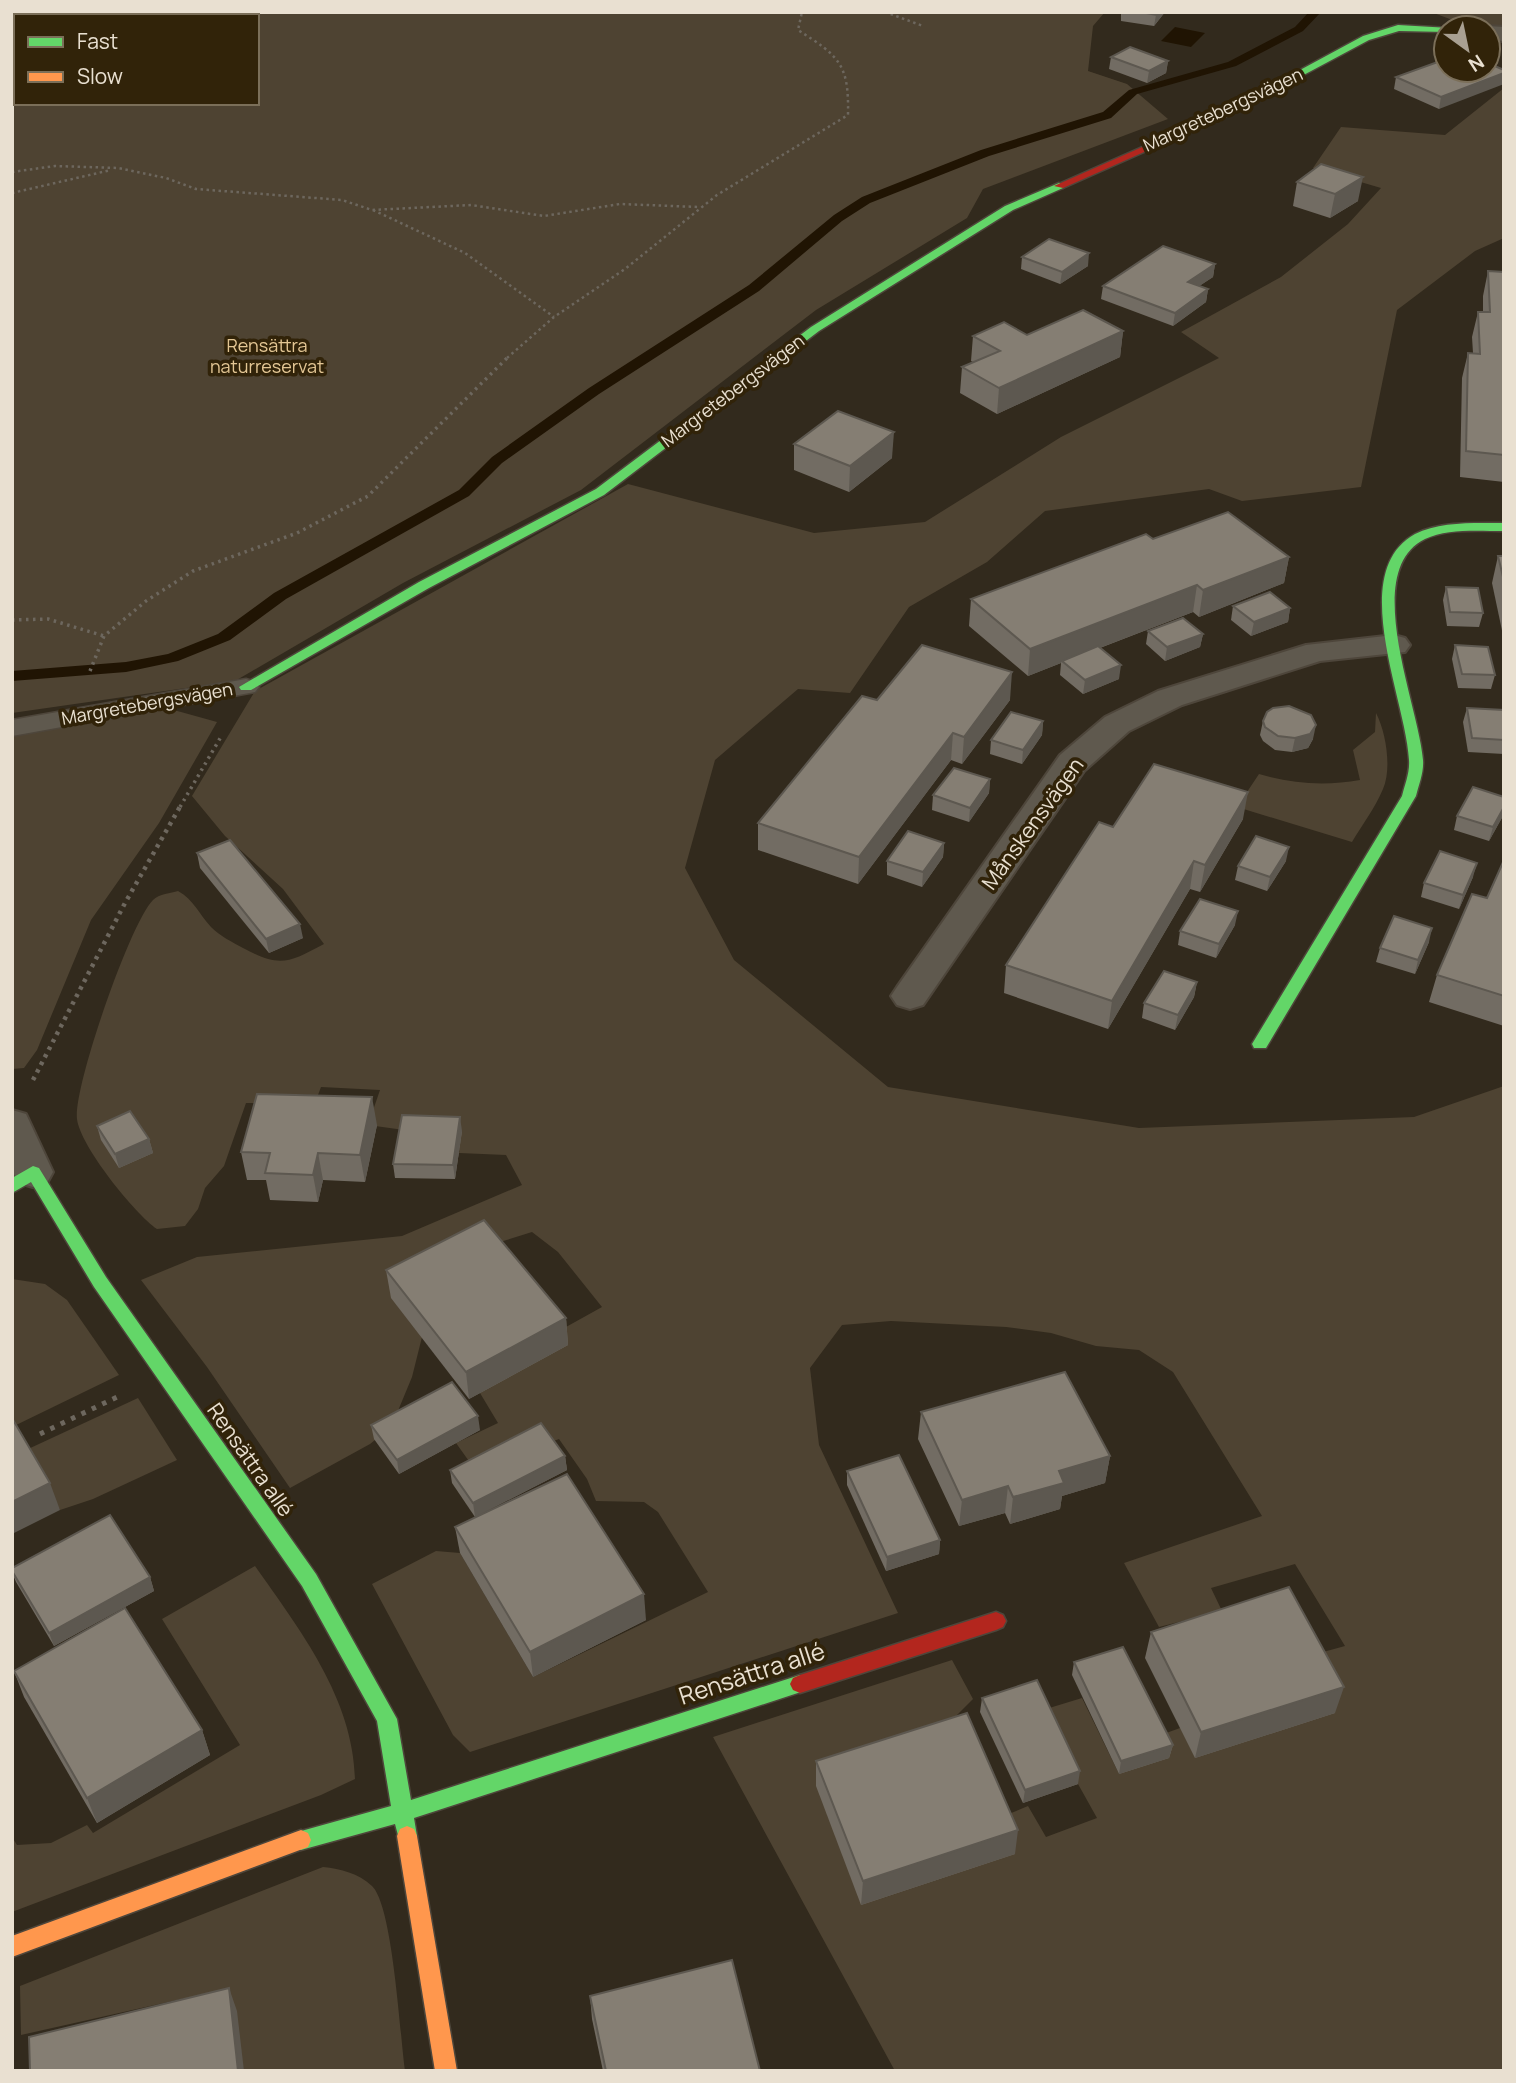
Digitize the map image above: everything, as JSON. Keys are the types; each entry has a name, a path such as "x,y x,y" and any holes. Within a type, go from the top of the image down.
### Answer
{"street":[{"name":"Margretebergsvägen","path":"246,687 424,585 600,492 815,329 1009,208 1231,111 1366,38 1398,28 1432,29"},
{"path":"1259,1044 1409,796 1416,764 1385,583 1396,552 1420,534 1456,525 1504,527"},
{"name":"Månskensvägen","path":"910,996 1072,764 1117,724 1170,698 1317,652 1394,645"},
{"path":"12,1124 22,1180"},
{"name":"Rensättra allé","path":"22,1180 100,1282 309,1580 387,1719 446,2071"},
{"name":"Rensättra allé","path":"12,1947 285,1844 404,1812 996,1621"}],"lane":[{"name":"Margretebergsvägen","path":"12,728 246,687"}],"path":[{"path":"92,665 104,636 146,601 193,571 298,533 368,496 494,369 554,317 625,269 700,207 848,116 850,78 842,59 798,30 802,12"},
{"path":"885,12 923,26"},
{"path":"12,172 55,166 118,168 166,178 196,189 342,200 372,210 465,253 554,317"},
{"path":"12,193 118,168"},
{"path":"372,210 471,205 544,216 620,204 700,207"},
{"path":"12,620 48,619 104,636"},
{"path":"31,1084 125,902 246,687"},
{"path":"40,1434 165,1374"}],"green space":[{"name":"Rensättra naturreservat","path":"12,12 1105,12 1093,26 1088,71 1127,84 1168,119 983,189 967,218 816,310 581,490 403,583 235,681 12,713"},
{"path":"1431,12 1504,12 1504,29 1502,14"},
{"path":"1504,88 1504,238 1475,251 1397,310 1361,487 1242,501 1209,489 1045,511 987,562 909,607 850,693 798,689 715,760 685,868 734,960 888,1087 1139,1128 1414,1117 1504,1086 1504,2071 895,2071 713,1737 952,1660 973,1699 948,1724 999,1818 1028,1806 1046,1837 1097,1818 1078,1784 1046,1709 1082,1698 1119,1774 1158,1736 1180,1728 1305,1657 1345,1646 1295,1564 1211,1588 1222,1611 1159,1627 1124,1563 1262,1516 1173,1372 1139,1350 1096,1346 1051,1333 1006,1327 891,1321 842,1325 810,1368 819,1445 898,1613 470,1752 453,1735 372,1584 436,1551 460,1553 533,1677 708,1592 658,1512 644,1502 596,1501 587,1479 559,1439 476,1471 456,1443 498,1423 480,1393 557,1332 602,1307 558,1252 532,1232 500,1242 422,1337 412,1377 395,1418 385,1432 370,1444 290,1488 207,1367 141,1280 197,1257 402,1236 522,1185 506,1155 459,1153 461,1131 404,1130 368,1125 380,1090 321,1087 318,1095 286,1094 281,1103 246,1103 224,1166 205,1188 198,1209 185,1226 157,1229 110,1178 80,1131 77,1119 78,1101 93,1041 131,939 143,914 158,896 178,891 211,927 226,939 275,961 292,959 324,944 283,889 225,836 192,796 255,691 628,484 814,533 925,522 1061,437 1219,358 1181,332 1281,277 1348,224 1381,188 1313,168 1341,127 1445,135"},
{"path":"163,707 217,722 159,823 91,920 37,1050 24,1068 12,1069 12,736"},
{"path":"1376,713 1387,751 1386,781 1352,842 1237,807 1259,774 1309,783 1360,780 1353,750 1375,732"},
{"path":"12,1279 45,1284 67,1300 119,1375 12,1427"},
{"path":"138,1398 177,1460 93,1499 60,1510 26,1450"},
{"path":"255,1566 306,1640 334,1693 352,1749 355,1779 321,1795 12,1912 12,1837 17,1845 51,1843 87,1825 93,1833 240,1745 162,1619"},
{"path":"323,1867 343,1870 361,1878 372,1886 379,1898 390,1944 405,2071 244,2071 186,1998 21,2035 20,1986"}],"shaded area":[{"path":"1175,27 1205,33 1191,47 1161,41"}],"building":[{"path":"1130,47 1168,61 1149,71 1111,57"},
{"path":"1432,64 1432,84 1475,84 1441,97 1396,77"},
{"path":"1321,164 1363,177 1335,194 1297,182"},
{"path":"1049,239 1089,253 1062,272 1022,257"},
{"path":"1163,246 1215,264 1188,282 1208,289 1175,313 1103,286"},
{"path":"1488,271 1504,272 1504,455 1466,451 1468,353 1480,354 1478,312 1490,312"},
{"path":"1083,310 1123,331 999,388 962,367 1000,351 973,336 1004,322 1027,335"},
{"path":"838,411 894,432 850,466 794,444"},
{"path":"1228,512 1289,557 1203,590 1197,585 1030,649 971,599 1146,534 1153,539"},
{"path":"1498,556 1504,556 1504,581"},
{"path":"1446,587 1478,588 1483,613 1450,612"},
{"path":"1270,592 1290,608 1254,622 1233,606"},
{"path":"1183,618 1203,634 1167,647 1148,631"},
{"path":"922,645 1012,672 964,737 953,733 859,857 758,823 862,696 877,700"},
{"path":"1455,645 1488,647 1495,675 1462,674"},
{"path":"1098,646 1121,665 1085,680 1062,661"},
{"path":"1289,706 1311,715 1316,725 1310,734 1295,738 1278,736 1265,727 1263,721 1267,712 1273,708"},
{"path":"1467,708 1504,710 1504,740 1472,738"},
{"path":"1011,712 1043,721 1023,750 991,740"},
{"path":"1154,764 1248,792 1205,865 1194,861 1112,1001 1006,965 1099,822 1113,827"},
{"path":"954,768 990,779 970,808 933,795"},
{"path":"1473,787 1504,797 1504,807 1493,827 1457,816"},
{"path":"908,831 944,843 923,872 887,861"},
{"path":"1256,836 1289,847 1270,877 1238,866"},
{"path":"230,840 300,924 266,939 197,853"},
{"path":"1440,851 1477,863 1463,895 1424,883"},
{"path":"1504,860 1504,996 1437,975 1472,894 1487,898"},
{"path":"1200,899 1238,911 1219,944 1180,931"},
{"path":"1394,916 1432,928 1418,960 1380,948"},
{"path":"1164,971 1197,982 1178,1015 1144,1003"},
{"path":"257,1094 372,1097 360,1155 318,1153 313,1175 265,1173 270,1153 241,1152"},
{"path":"130,1111 149,1139 115,1154 97,1126"},
{"path":"402,1115 460,1117 453,1165 393,1164"},
{"path":"484,1220 566,1318 466,1372 386,1270"},
{"path":"1065,1372 1110,1456 1059,1471 1064,1483 1013,1497 1008,1486 962,1500 921,1412"},
{"path":"452,1382 478,1416 397,1460 371,1425"},
{"path":"12,1418 50,1483 12,1502"},
{"path":"541,1423 565,1456 473,1503 450,1470"},
{"path":"899,1455 940,1540 887,1557 847,1471"},
{"path":"567,1474 644,1594 530,1652 455,1527"},
{"path":"110,1515 150,1577 49,1633 12,1568"},
{"path":"1289,1587 1344,1687 1201,1732 1151,1632"},
{"path":"125,1608 202,1730 87,1798 14,1671"},
{"path":"1123,1647 1173,1745 1121,1761 1074,1662"},
{"path":"1037,1680 1080,1771 1025,1790 982,1698"},
{"path":"967,1713 1018,1830 863,1881 816,1761"},
{"path":"732,1960 760,2071 606,2071 590,1996"},
{"path":"229,1988 238,2071 30,2071 29,2037"}],"waterway":[{"path":"12,676 126,667 172,658 224,637 280,596 464,493 497,460 594,391 754,288 838,218 866,200 985,153 1107,115 1114,106 1133,92 1232,64 1299,29 1316,12"}],"traffic: fast":[{"path":"1220,116 1366,38 1398,28 1432,29"},
{"path":"246,687 424,585 600,492 815,329 1009,208 1059,186"},
{"path":"1260,1044 1409,796 1416,759 1398,673 1388,606 1390,576 1400,552 1419,537 1440,531 1504,527"},
{"path":"12,1187 33,1172 100,1282 309,1580 387,1719 407,1836"},
{"path":"301,1840 404,1812 800,1684"}],"traffic: slow":[{"path":"407,1836 446,2071"},
{"path":"12,1947 301,1840"}],"traffic: jam":[{"path":"1059,186 1220,116"},
{"path":"800,1684 996,1621"}]}
